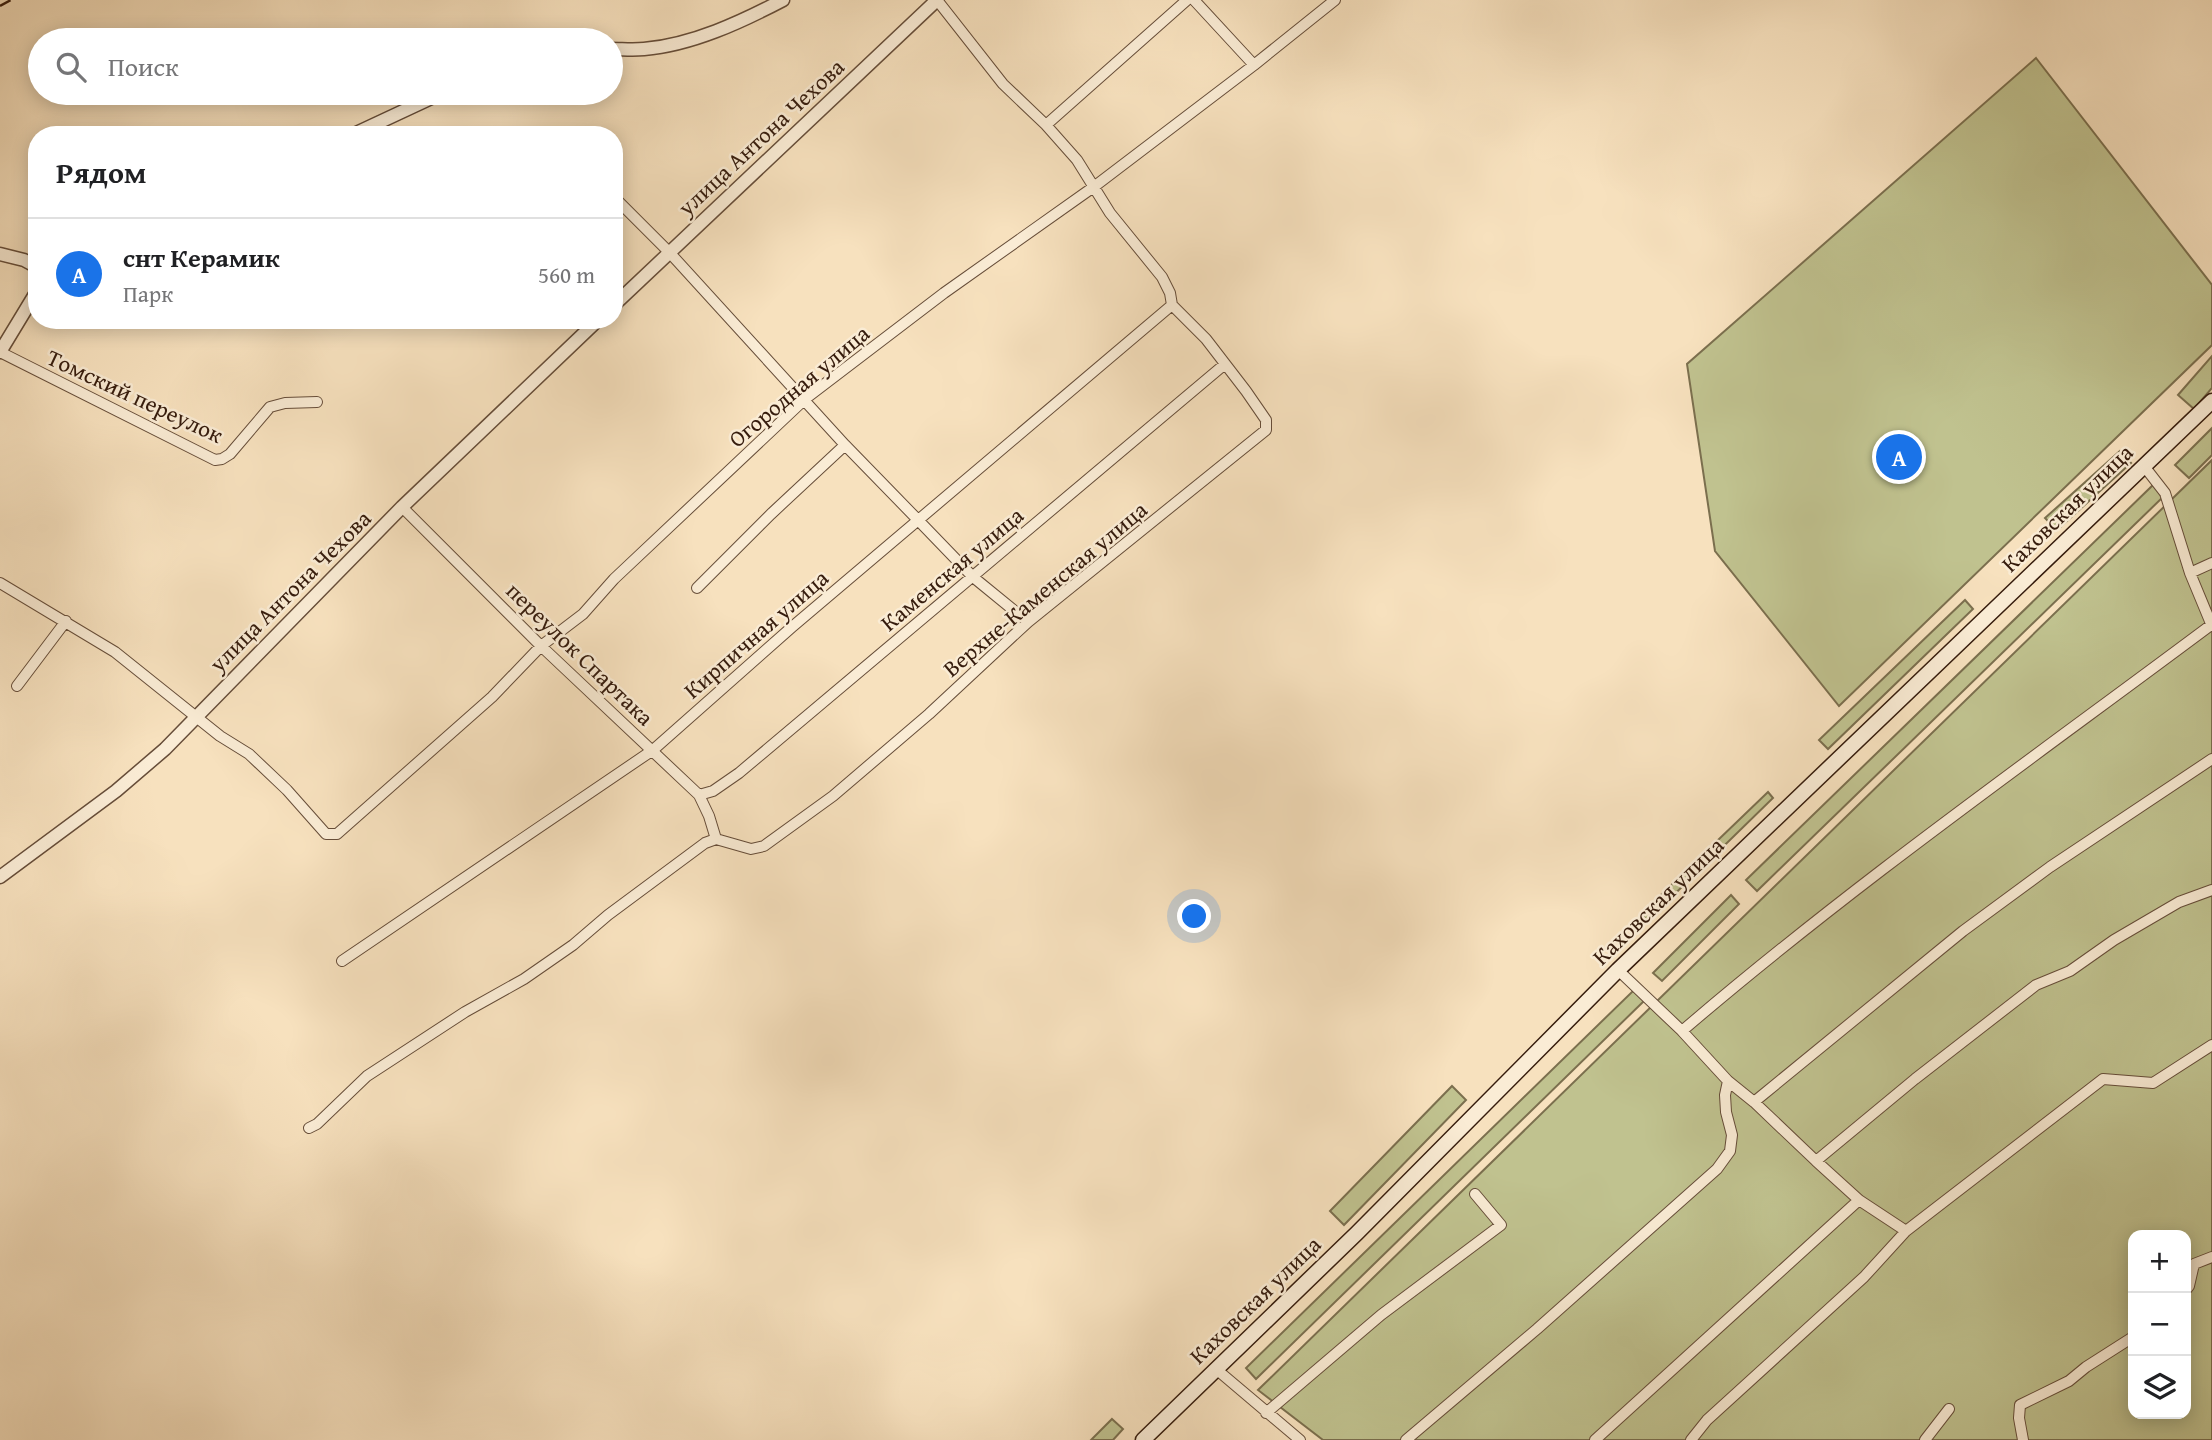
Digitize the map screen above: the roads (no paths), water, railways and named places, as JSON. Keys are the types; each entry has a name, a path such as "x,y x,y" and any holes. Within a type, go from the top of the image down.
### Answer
{"main road":[{"name":"Каховская улица","path":"1143,1440 1357,1233 1618,970 2212,401"}],"street":[{"path":"623,49 645,49 687,40 744,20 783,0"},
{"path":"937,0 1003,84 1046,125 1077,160 1110,213 1162,276 1172,305"},
{"name":"улица Антона Чехова","path":"623,295 937,0"},
{"path":"1046,125 1187,0"},
{"path":"1194,0 1254,65"},
{"name":"Огородная улица","path":"197,716 261,765 287,790 323,832 332,835 347,826 492,697 541,646 583,614 614,579 805,400 944,293 1095,186 1335,0"},
{"path":"371,126 416,105"},
{"path":"623,206 669,252 845,445 973,577 1028,622"},
{"path":"0,254 28,262"},
{"name":"Верхне-Каменская улица","path":"716,839 751,849 764,846 833,796 929,714 1028,622 1266,430 1266,420 1225,363 1206,339 1172,305"},
{"name":"Кирпичная улица","path":"342,961 653,750 792,627 1172,305"},
{"path":"0,352 28,306"},
{"name":"улица Антона Чехова","path":"0,877 145,767 402,507 589,329"},
{"name":"Томский переулок","path":"0,352 215,460 230,454 270,407 285,403 317,402"},
{"name":"Каменская улица","path":"699,795 713,791 739,774 1225,363"},
{"path":"697,588 845,445"},
{"path":"1682,1031 1751,972 1861,885 2212,625 2190,573 2165,493 2144,466"},
{"name":"переулок Спартака","path":"402,507 541,646 699,795 716,839"},
{"path":"2190,573 2212,563"},
{"path":"0,583 124,657 197,716"},
{"path":"17,686 66,621"},
{"path":"1754,1102 1974,923 2050,867 2212,759"},
{"path":"309,1128 317,1124 367,1076 465,1012 527,978 573,945 608,915 705,844 716,839"},
{"path":"1816,1161 1914,1079 2036,985 2070,971 2114,940 2179,902 2212,890"},
{"path":"1618,970 1682,1031 1728,1080 1859,1200 1906,1231"},
{"path":"1691,1440 1707,1420 1864,1277 1906,1231 2103,1079 2153,1083 2212,1045"},
{"path":"1406,1440 1537,1329 1717,1169 1730,1151 1732,1135 1726,1112 1728,1080"},
{"path":"1266,1413 1381,1315 1501,1225 1475,1194"},
{"path":"1595,1440 1859,1200"},
{"path":"2191,1277 2194,1264 2212,1257"},
{"path":"2023,1440 2019,1418 2020,1405 2069,1381 2128,1340"},
{"path":"1216,1369 1300,1440"},
{"path":"1925,1440 1950,1409"}],"railway":[{"path":"0,6 11,0"}],"place":[{"name":"снт Керамик","path":"1899,457"}]}
